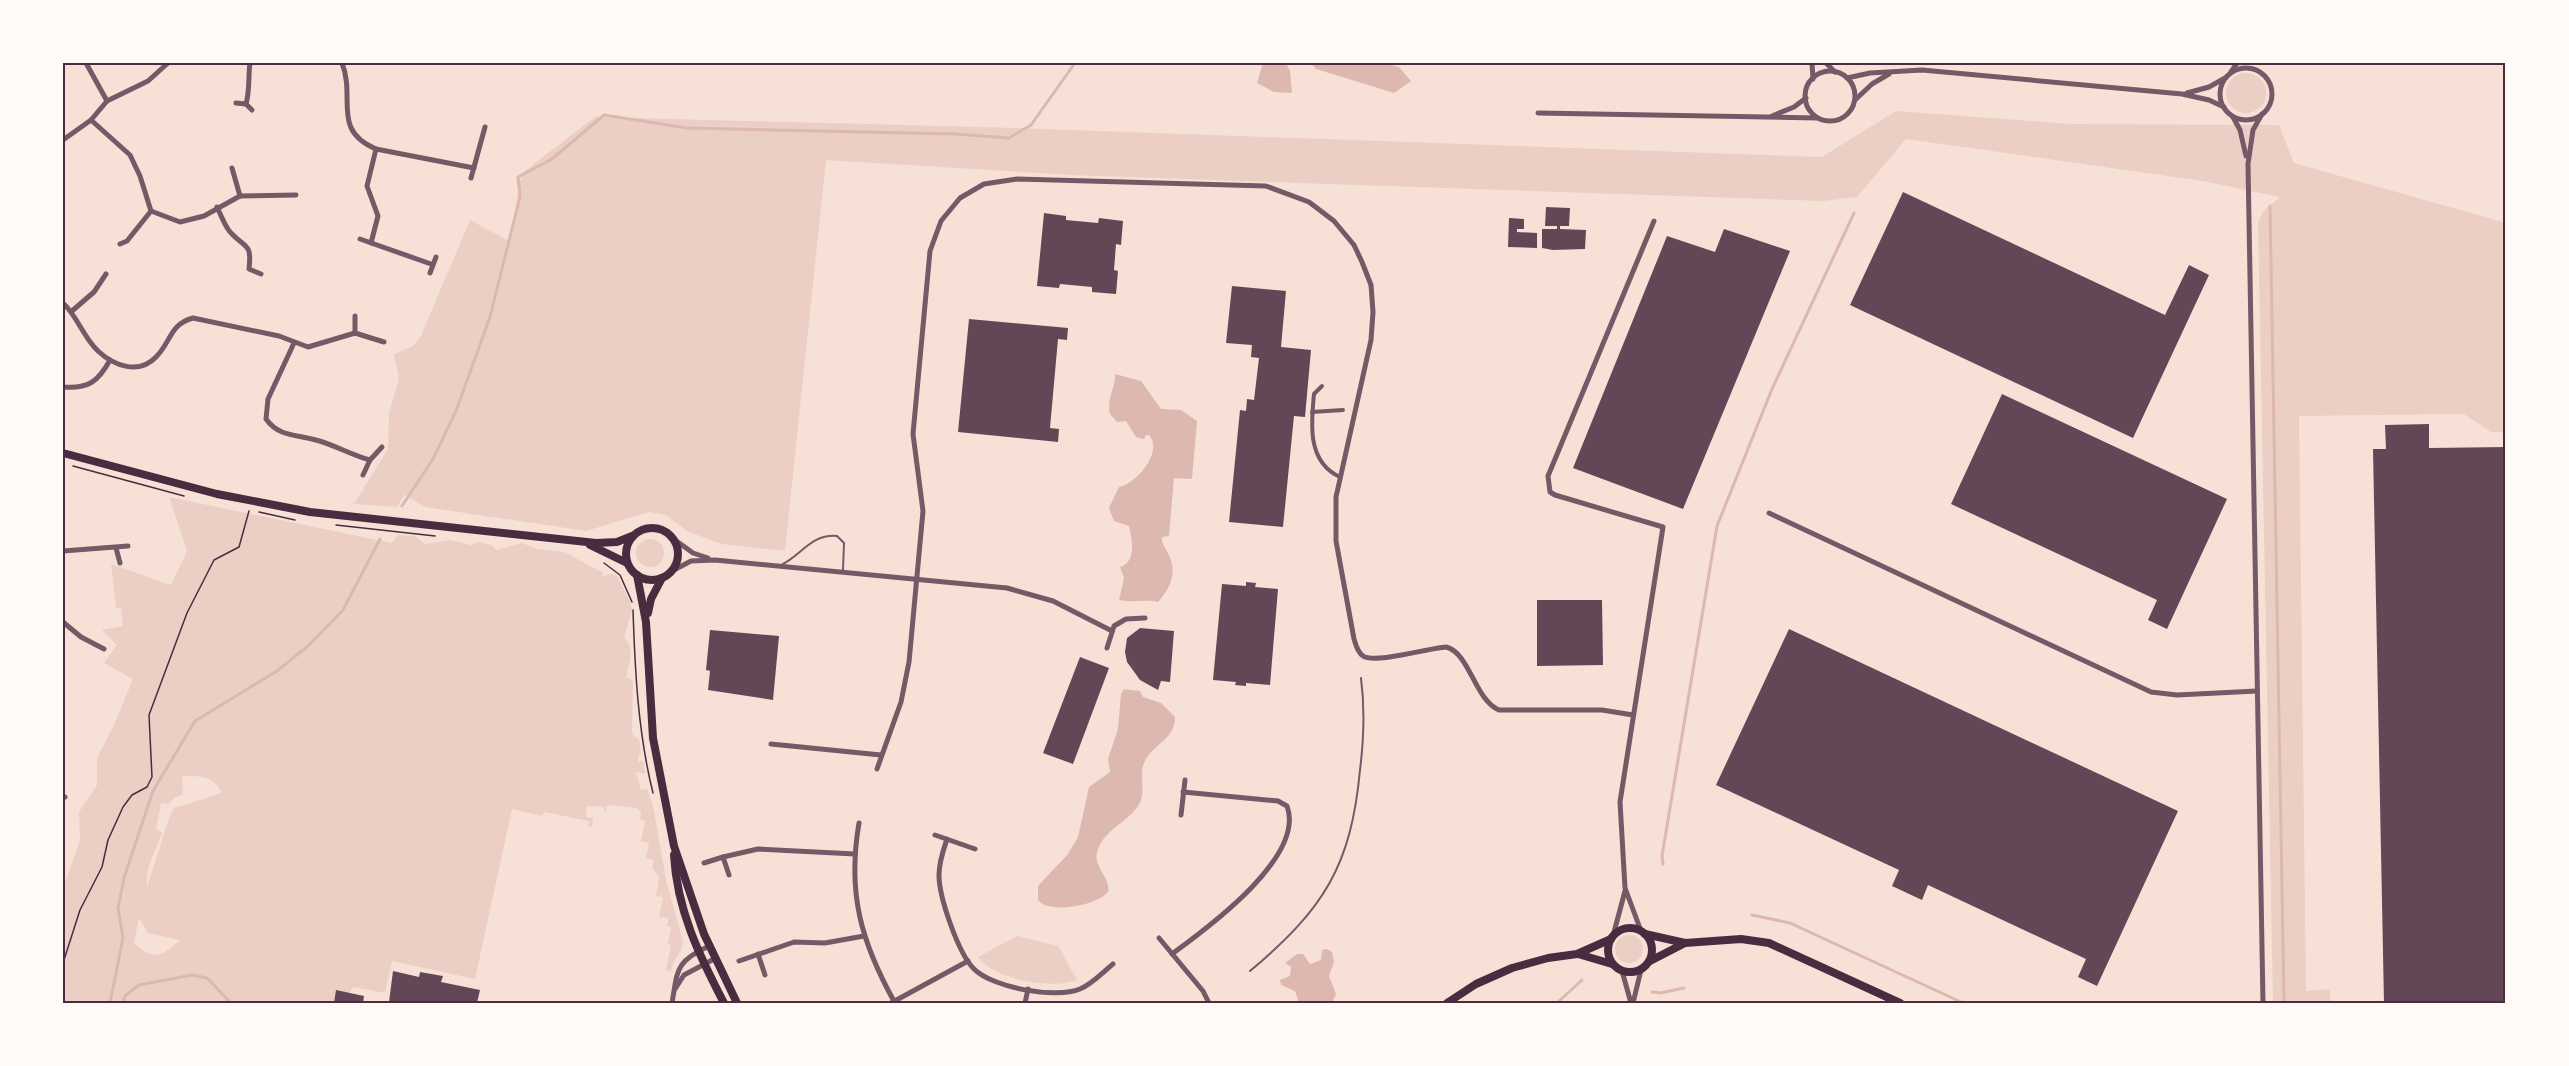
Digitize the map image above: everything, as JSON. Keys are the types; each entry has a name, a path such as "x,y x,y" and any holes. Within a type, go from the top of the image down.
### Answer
{"main road":[{"path":"63,453 216,494 310,512 606,543 654,527 663,529 675,540 678,556 672,571 662,578 651,599 646,622"},
{"path":"627,563 626,549 632,536"},
{"path":"576,541 627,563 637,575 645,579 662,578"},
{"path":"637,575 646,622 653,738 674,846 714,959 722,968 737,1003"},
{"path":"674,846 675,882 685,918 703,964 724,1003"},
{"path":"1447,1003 1476,984 1512,968 1548,958 1577,954 1612,938 1626,928 1685,943 1741,939 1768,943 1900,1003"},
{"path":"1643,932 1652,947 1650,961"},
{"path":"1612,938 1608,952 1612,964"},
{"path":"1577,954 1612,964 1622,971 1641,970 1650,961 1685,943"}],"street":[{"path":"86,63 107,101"},
{"path":"63,140 91,120 107,101 148,81 168,63"},
{"path":"246,104 250,89 248,76 250,63"},
{"path":"342,63 348,78 345,110 352,133 363,144 376,149 474,168"},
{"path":"1768,118 1794,107 1806,98 1813,79 1812,63"},
{"path":"1826,63 1834,72 1847,78 1855,92 1855,100"},
{"path":"2224,107 2220,92 2236,63"},
{"path":"2254,63 2268,80 2272,94 2268,108 2253,130 2248,164 2263,1003"},
{"path":"2182,94 2209,87 2244,68 2259,71"},
{"path":"1847,78 1870,73 1922,70 2182,94 2209,100 2224,107 2231,114 2240,130 2248,164"},
{"path":"1813,79 1819,74 1834,72"},
{"path":"1806,98 1812,113 1818,118 1826,121 1842,119 1848,114 1855,100 1872,84 1891,73"},
{"path":"236,103 246,104 252,110"},
{"path":"1538,113 1818,118"},
{"path":"2231,114 2247,120 2262,114"},
{"path":"91,120 130,155 151,211 180,222 204,216 240,196 296,195"},
{"path":"471,178 485,127"},
{"path":"371,243 378,216 367,186 376,149"},
{"path":"232,168 240,196"},
{"path":"877,769 906,681 917,578 923,511 913,434 930,251 937,229 946,212 960,198 984,184 1028,179 1253,185 1294,195 1321,210 1354,245 1371,285 1373,326 1336,497 1335,531 1357,648 1363,656 1371,658 1439,647 1451,648 1458,654 1487,701 1499,710 1602,710 1633,715"},
{"path":"217,207 232,234 247,244 251,256 249,269 261,274"},
{"path":"120,244 127,241 151,211"},
{"path":"1612,938 1625,888 1620,802 1664,527 1555,495 1550,492 1548,476 1654,221"},
{"path":"360,239 431,264"},
{"path":"430,273 431,264 436,257"},
{"path":"72,311 94,292 106,274"},
{"path":"63,303 72,311 90,343 110,360 132,367 150,362 161,351 173,330 193,318 279,336 308,348 316,347 345,334 354,333 384,342"},
{"path":"354,333 355,316"},
{"path":"294,343 268,399 266,419 273,429 285,434 316,440 370,460"},
{"path":"63,387 89,386 102,375 110,360"},
{"path":"1322,386 1314,394 1310,430 1314,446 1330,470 1340,477"},
{"path":"1312,412 1343,410"},
{"path":"363,475 370,460 382,447"},
{"path":"1768,513 2151,692 2177,695 2257,691"},
{"path":"675,540 693,553 715,560"},
{"path":"63,551 128,546"},
{"path":"116,548 120,563"},
{"path":"672,571 691,561 715,560 1007,588 1053,602 1110,630"},
{"path":"1107,648 1110,630 1126,619 1145,618"},
{"path":"63,622 104,649"},
{"path":"63,635 69,628"},
{"path":"771,744 882,755"},
{"path":"1181,815 1185,780"},
{"path":"1172,954 1232,908 1261,878 1284,838 1289,814 1287,806 1278,801 1183,792"},
{"path":"859,823 855,854 855,890 864,936 894,1002 968,961"},
{"path":"935,835 975,849"},
{"path":"947,839 940,860 939,881 948,914 968,961 975,970 1002,984 1028,989 1070,992 1089,984 1113,964"},
{"path":"704,863 758,849 855,854"},
{"path":"723,857 729,875"},
{"path":"1625,888 1643,932"},
{"path":"739,961 794,942 825,943 864,936"},
{"path":"1160,938 1203,991 1209,1003"},
{"path":"672,1003 678,967 698,951 709,946"},
{"path":"758,954 765,975"},
{"path":"674,991 684,975 714,959"},
{"path":"1632,1003 1641,970"},
{"path":"1622,971 1632,1003"},
{"path":"1025,1003 1028,989"}],"lane":[{"path":"780,566 824,535 837,536 844,543 843,571"},
{"path":"1250,971 1305,920 1338,870 1347,846 1357,801 1364,731 1361,678"}],"path":[{"path":"72,466 192,498"},
{"path":"63,963 80,910 102,867 108,840 123,807 132,795 147,787 152,777 149,715 183,623 214,560 239,547 249,511 297,520"},
{"path":"327,524 441,537"},
{"path":"597,559 620,575 631,598 643,747 654,794"}],"shaded area":[{"path":"1263,63 1286,63 1290,71 1292,93 1274,92 1257,83"},
{"path":"1311,63 1383,63 1399,67 1411,81 1394,93 1316,69"},
{"path":"2246,73 2260,79 2266,93 2260,107 2246,113 2232,107 2226,93 2232,79"},
{"path":"1896,111 2071,124 2279,125 2294,163 2506,223 2506,432 2491,432 2464,414 2299,416 2306,991 2330,989 2330,1003 2273,1003 2258,222 2264,210 2280,197 2203,181 1906,139 1857,197 1823,201 1070,175 826,160 785,551 721,544 687,531 666,515 649,512 586,531 425,507 404,495 397,507 354,504 388,449 389,413 399,379 394,354 413,346 420,338 470,220 509,241 522,173 595,117 1018,128 1822,157"},
{"path":"1115,374 1141,381 1161,409 1181,410 1197,421 1192,479 1174,478 1169,536 1162,537 1173,570 1166,592 1158,602 1119,600 1124,578 1120,567 1129,560 1132,543 1129,526 1114,521 1109,508 1119,487 1133,480 1146,466 1151,458 1153,442 1149,435 1146,435 1144,439 1136,437 1126,421 1117,422 1110,414 1109,403"},
{"path":"169,497 392,543 398,535 415,536 425,544 450,540 471,545 478,542 492,545 496,550 522,543 538,549 564,552 602,572 603,576 612,574 617,576 630,601 632,610 624,638 631,652 627,678 633,680 632,731 633,735 639,739 641,753 638,756 638,762 643,760 645,774 636,772 641,790 647,789 653,805 666,880 683,941 671,971 666,970 671,945 668,944 671,927 667,926 669,918 659,917 663,897 656,896 659,877 652,868 654,860 646,858 649,843 641,841 645,821 640,820 641,812 636,808 607,805 606,812 603,807 587,806 586,817 593,818 592,827 588,826 589,821 544,812 542,816 512,809 475,979 392,961 385,993 353,987 349,993 336,990 334,1003 63,1003 63,888 80,840 79,812 97,785 97,758 133,679 104,663 117,645 102,630 123,626 121,608 116,608 111,564 171,585 187,551","holes":["182,776 195,776 210,780 222,793 174,808 147,887 149,866 162,833 156,829 161,803 168,804 183,794","139,918 148,933 180,940 157,955 147,953 134,943"]},
{"path":"650,539 660,543 664,553 660,563 650,567 640,563 636,553 640,543"},
{"path":"1124,689 1140,691 1143,697 1161,703 1175,717 1174,725 1168,736 1145,761 1142,772 1142,795 1138,806 1111,831 1098,849 1097,861 1107,881 1108,892 1103,897 1084,904 1052,907 1038,900 1038,886 1068,854 1078,837 1089,787 1110,772 1108,759 1118,729 1121,694"},
{"path":"1629,935 1639,939 1643,949 1639,959 1629,963 1619,959 1615,949 1619,939"},
{"path":"1017,936 1058,946 1077,980 1053,984 1024,981 996,971 985,965 978,957"},
{"path":"1327,949 1332,952 1334,962 1329,976 1336,994 1332,1003 1299,1003 1295,991 1281,985 1280,980 1290,976 1291,967 1285,963 1297,954 1303,954 1310,964 1321,960 1322,950"}],"building":[{"path":"1903,192 2165,315 2189,265 2209,275 2133,438 1850,305"},
{"path":"1546,207 1570,208 1569,226 1560,226 1560,229 1586,230 1585,249 1542,248 1542,229 1557,229 1557,226 1545,226"},
{"path":"1044,213 1066,216 1066,220 1098,223 1099,218 1123,221 1121,245 1116,244 1114,270 1118,271 1116,294 1092,292 1092,287 1060,284 1059,288 1037,286"},
{"path":"1509,218 1524,219 1524,229 1517,229 1517,232 1537,233 1537,248 1508,247"},
{"path":"1724,229 1790,251 1683,509 1573,468 1667,236 1715,252"},
{"path":"1232,286 1286,291 1281,347 1311,350 1305,417 1294,416 1283,527 1229,522 1240,410 1246,411 1247,399 1254,400 1259,358 1251,357 1252,345 1226,343"},
{"path":"969,319 1068,328 1067,340 1058,339 1050,428 1059,429 1058,442 958,432"},
{"path":"2002,394 2227,499 2167,629 2148,620 2157,600 1951,504"},
{"path":"2429,424 2429,448 2506,447 2506,1003 2384,1003 2373,449 2386,449 2385,425"},
{"path":"1246,582 1256,583 1255,587 1278,589 1270,685 1246,683 1246,686 1235,685 1236,682 1213,680 1222,584 1246,586"},
{"path":"1537,600 1602,600 1603,665 1537,666"},
{"path":"1140,628 1174,631 1170,682 1161,681 1158,690 1140,680 1127,662 1125,652 1127,638"},
{"path":"1789,629 2178,811 2097,986 2078,977 2086,959 1928,885 1922,900 1892,886 1899,870 1716,785"},
{"path":"710,630 779,636 773,700 708,690 710,671 706,670"},
{"path":"1080,657 1109,668 1073,764 1043,753"},
{"path":"393,971 419,977 420,972 443,976 441,982 480,990 477,1003 389,1002"},
{"path":"336,990 364,996 363,1003 334,1003"}],"waterway":[{"path":"402,506 433,459 456,411 490,317 520,197 518,177 552,159 604,115 687,128 955,134 1009,138 1031,125 1075,63"},
{"path":"2270,206 2284,1003"},
{"path":"1663,864 1662,856 1717,526 1772,389 1854,213"},
{"path":"110,1003 123,938 118,908 124,878 153,791 195,721 277,671 309,645 343,610 380,539"},
{"path":"1752,915 1790,923 1963,1003"},
{"path":"123,1003 125,996 139,985 192,975 207,978 231,1003"},
{"path":"1559,1001 1582,980"},
{"path":"1652,992 1660,993 1684,988"}]}
